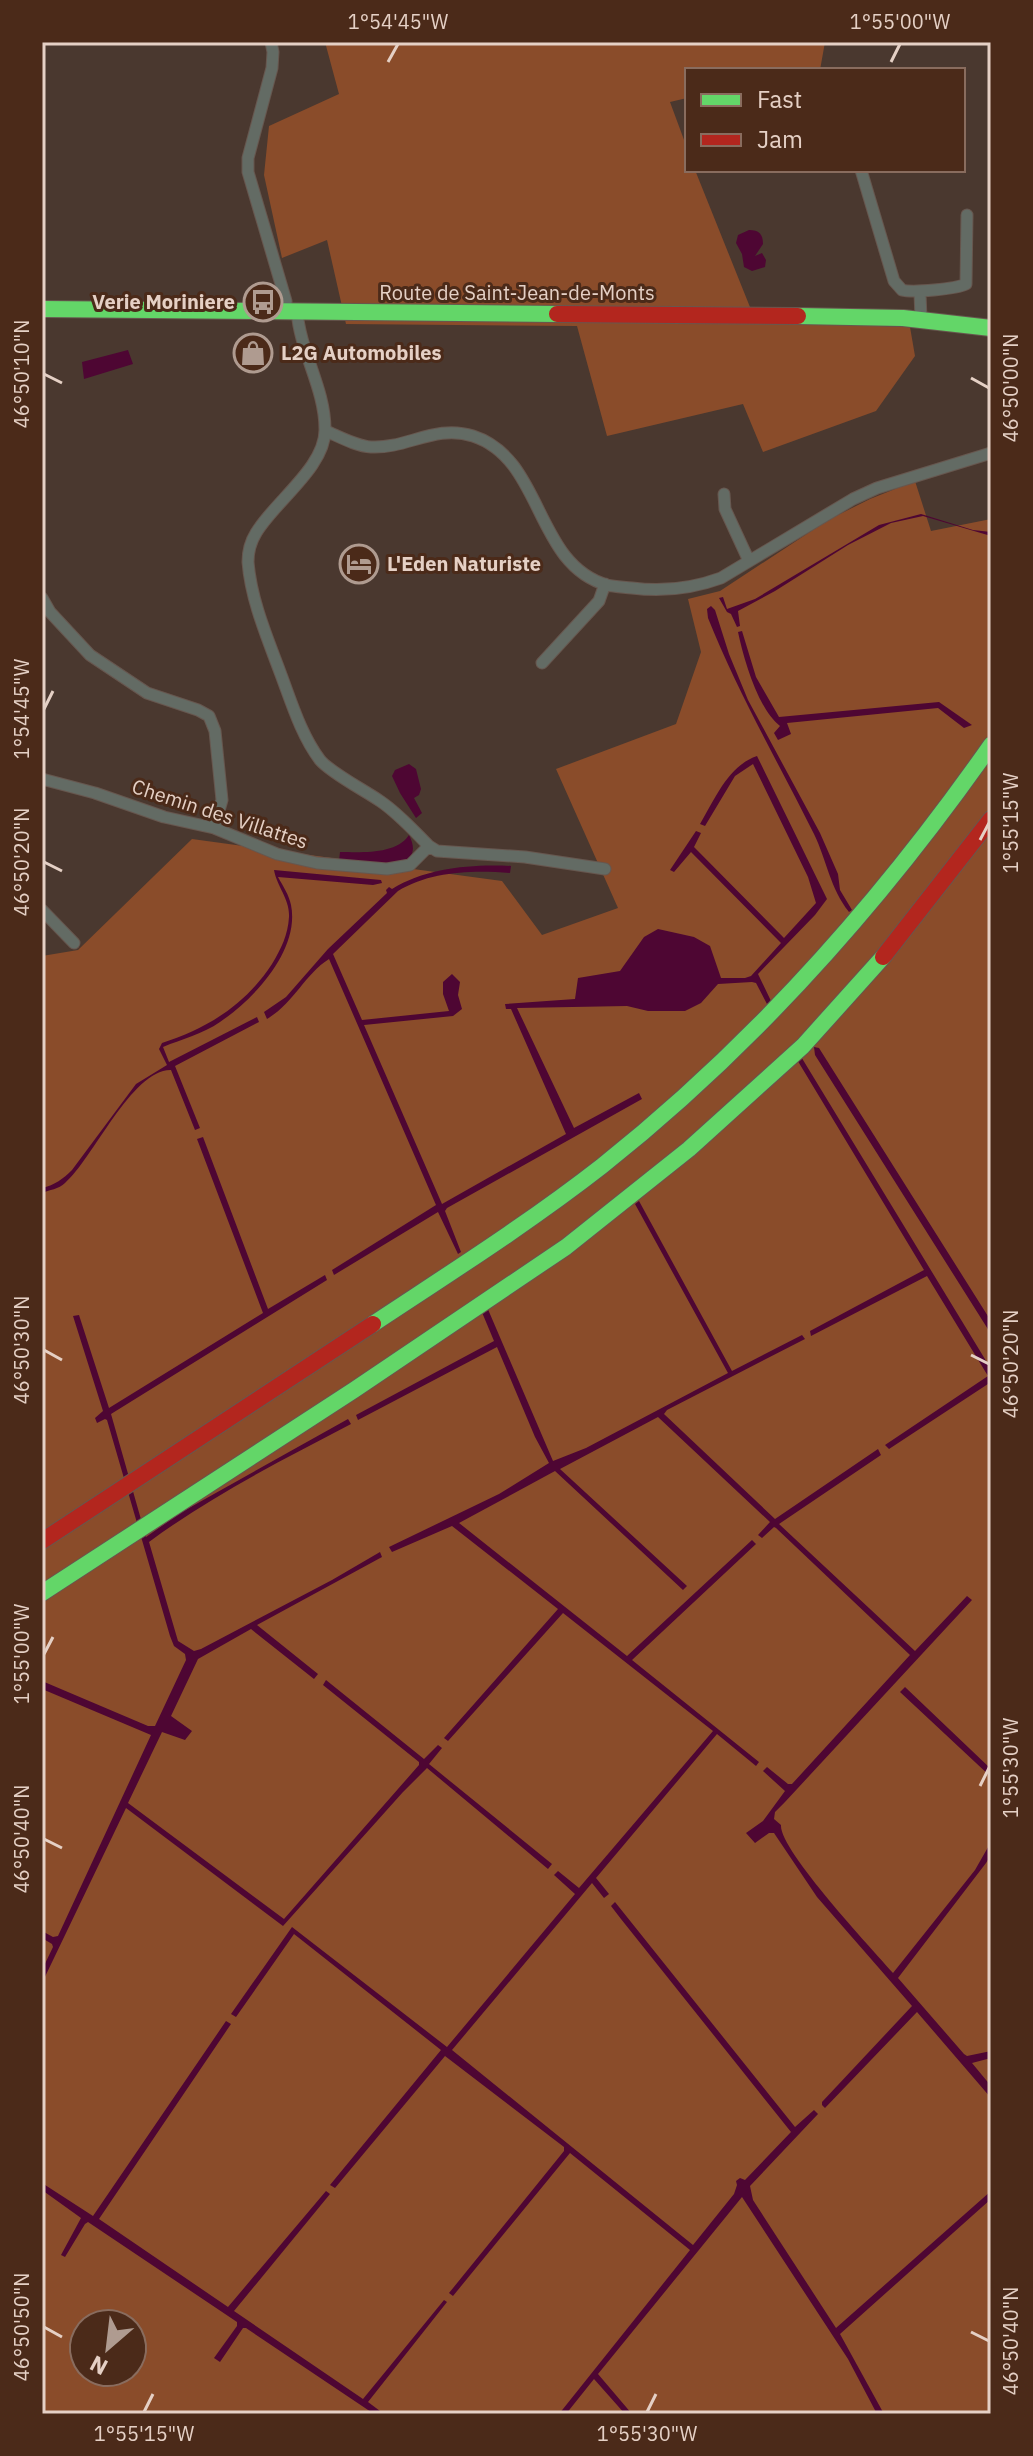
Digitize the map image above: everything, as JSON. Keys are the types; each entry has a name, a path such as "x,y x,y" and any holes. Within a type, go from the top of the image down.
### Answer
{"main road":[{"name":"Route de Saint-Jean-de-Monts","path":"42,309 813,316 921,319 991,328"},
{"path":"42,1541 522,1224 656,1121 751,1034 849,931 905,863 991,745"},
{"path":"42,1593 354,1390 566,1247 689,1149 803,1046 894,945 991,819"}],"street":[{"path":"274,43 272,68 248,158 248,172 286,301 323,407 326,431 321,449 310,467 256,532 248,559 263,626 292,704 309,743 322,763 383,803 437,851 525,857 605,869"},
{"path":"862,172 897,287 906,292 920,293 966,284 967,215"},
{"path":"920,293 921,319"},
{"path":"326,431 371,447 432,434 452,433 486,442 510,462 527,487 561,552 579,570 605,584 649,590 678,590 721,578 853,499 877,488 991,453"},
{"path":"724,494 725,509 749,561"},
{"path":"542,663 599,601 605,584"},
{"path":"42,598 50,612 90,655 147,693 209,716 215,731 222,800 214,828"},
{"name":"Chemin des Villattes","path":"42,779 164,817 214,828 287,857 317,863 387,869 410,865 429,846"},
{"path":"42,910 74,943"}],"shaded area":[{"path":"325,42 825,42 820,68 685,68 685,98 670,102 685,143 685,172 696,172 756,322 910,327 915,356 876,411 763,452 743,404 607,436 577,326 346,324 327,240 282,258 264,175 269,126 339,94"},
{"path":"749,230 761,235 763,244 755,256 762,253 766,260 765,267 752,271 744,267 736,243 738,235"},
{"path":"128,350 133,364 84,379 82,362"},
{"path":"915,481 931,531 991,519 991,2414 42,2414 42,956 78,950 192,839 502,881 542,935 618,908 556,769 676,724 701,652 688,599 720,591 828,520"},
{"path":"921,514 973,530 991,532 991,536 923,516 891,523 738,611 740,626 737,627 719,598 723,597 727,609 755,599 879,525"},
{"path":"711,606 748,700 820,833 838,874 840,890 852,910 849,912 833,884 814,834 720,646 708,618 707,609"},
{"path":"742,631 756,677 779,717 939,702 972,725 964,728 938,708 787,723 791,734 778,740 774,733 780,726 765,708 753,683 738,632"},
{"path":"757,756 827,899 758,974 771,1001 767,1004 756,983 752,982 718,984 701,1003 685,1011 648,1011 627,1006 517,1008 574,1128 639,1093 642,1099 447,1208 445,1211 461,1252 458,1254 438,1212 334,1275 332,1270 436,1205 329,959 267,1019 264,1012 286,997 328,949 387,893 389,887 392,889 419,876 449,869 511,866 510,873 452,873 411,884 398,891 333,954 362,1020 449,1011 443,994 443,982 452,974 460,982 458,995 462,1009 453,1016 364,1025 442,1204 566,1134 511,1009 506,1009 505,1004 575,999 578,978 620,971 644,937 658,929 694,937 710,946 721,978 751,976 781,943 691,852 674,872 670,870 696,831 701,833 694,847 784,938 816,903 808,877 753,764 735,776 705,826 700,824 730,775"},
{"path":"409,764 416,769 421,789 414,798 422,813 416,818 392,776 395,770"},
{"path":"409,835 413,848 410,856 402,862 376,864 339,861 340,852 387,849"},
{"path":"274,870 381,880 382,883 373,885 278,877 290,901 292,922 288,939 272,972 247,1000 220,1022 163,1047 169,1062 257,1017 259,1022 175,1066 200,1128 195,1130 171,1070 156,1074 128,1099 65,1183 42,1193 42,1188 72,1170 136,1084 167,1065 159,1049 162,1043 195,1030 224,1013 250,992 272,964 284,942 289,917 288,904"},
{"path":"814,1047 819,1048 991,1321 991,1334 815,1055"},
{"path":"800,1055 991,1369 991,1382 889,1449 885,1445 988,1376 927,1276 811,1336 810,1331 924,1270 796,1058"},
{"path":"203,1137 268,1309 325,1275 327,1280 111,1414 146,1537 180,1513 348,1419 351,1424 222,1494 149,1542 178,1641 194,1651 201,1649 380,1552 382,1557 257,1625 318,1674 314,1679 251,1629 198,1659 171,1716 192,1731 185,1740 162,1732 128,1803 284,1919 419,1765 323,1685 326,1680 424,1759 438,1745 442,1748 429,1764 552,1864 548,1869 427,1768 283,1926 126,1808 42,1983 42,1970 53,1947 42,1938 42,1931 53,1937 58,1936 151,1735 42,1689 42,1681 148,1726 155,1726 186,1660 185,1654 174,1646 170,1636 107,1420 97,1423 95,1418 103,1411 73,1316 79,1315 109,1408 263,1313 197,1139"},
{"path":"639,1201 732,1371 802,1335 805,1339 664,1414 775,1519 878,1449 881,1455 779,1524 915,1651 967,1596 972,1600 775,1812 774,1819 781,1825 784,1838 810,1876 893,1973 975,1870 991,1842 991,1855 986,1863 898,1978 964,2054 991,2051 991,2058 972,2063 991,2086 991,2098 917,2012 825,2108 822,2105 912,2006 817,1897 774,1833 755,1843 746,1833 763,1821 785,1791 763,1771 767,1767 792,1784 910,1655 776,1528 762,1538 758,1535 770,1522 658,1417 560,1469 687,1586 683,1590 555,1471 459,1523 627,1656 752,1540 756,1544 632,1660 759,1762 756,1766 717,1734 596,1878 609,1894 604,1898 592,1883 452,2050 693,2245 734,2194 736,2181 740,2178 745,2180 791,2132 611,1906 615,1902 795,2127 814,2110 818,2114 750,2186 753,2200 836,2328 991,2191 991,2199 840,2334 884,2414 877,2414 848,2359 742,2197 598,2374 632,2414 625,2414 594,2379 566,2414 559,2414 690,2250 570,2153 453,2296 449,2293 564,2151 564,2147 445,2056 335,2188 330,2185 441,2050 294,1934 236,2017 231,2014 292,1927 447,2047 575,1894 554,1875 558,1871 579,1888 713,1731 563,1613 448,1741 444,1738 558,1609 452,1526 392,1552 389,1547 499,1494 549,1463 497,1347 358,1420 356,1415 494,1341 481,1310 487,1307 553,1461 586,1448 728,1373 635,1204"},
{"path":"905,1687 991,1769 991,1777 900,1692"},
{"path":"226,2021 231,2024 99,2219 228,2307 326,2191 330,2194 234,2311 363,2399 444,2300 447,2302 368,2402 384,2414 374,2414 246,2328 220,2362 214,2358 237,2322 88,2222 65,2257 61,2255 81,2218 42,2190 42,2183 93,2216"}],"traffic: fast":[{"path":"42,309 557,314"},
{"path":"798,316 903,318 991,328"},
{"path":"373,1324 574,1187 658,1120 711,1072 859,916 991,745"},
{"path":"42,1593 354,1390 566,1247 689,1149 803,1046 883,957"}],"traffic: jam":[{"path":"557,314 798,316"},
{"path":"883,957 991,819"},
{"path":"42,1541 373,1324"}],"place":[{"name":"Verie Moriniere","path":"263,302"},
{"name":"L2G Automobiles","path":"253,353"},
{"name":"L'Eden Naturiste","path":"359,564"}]}
